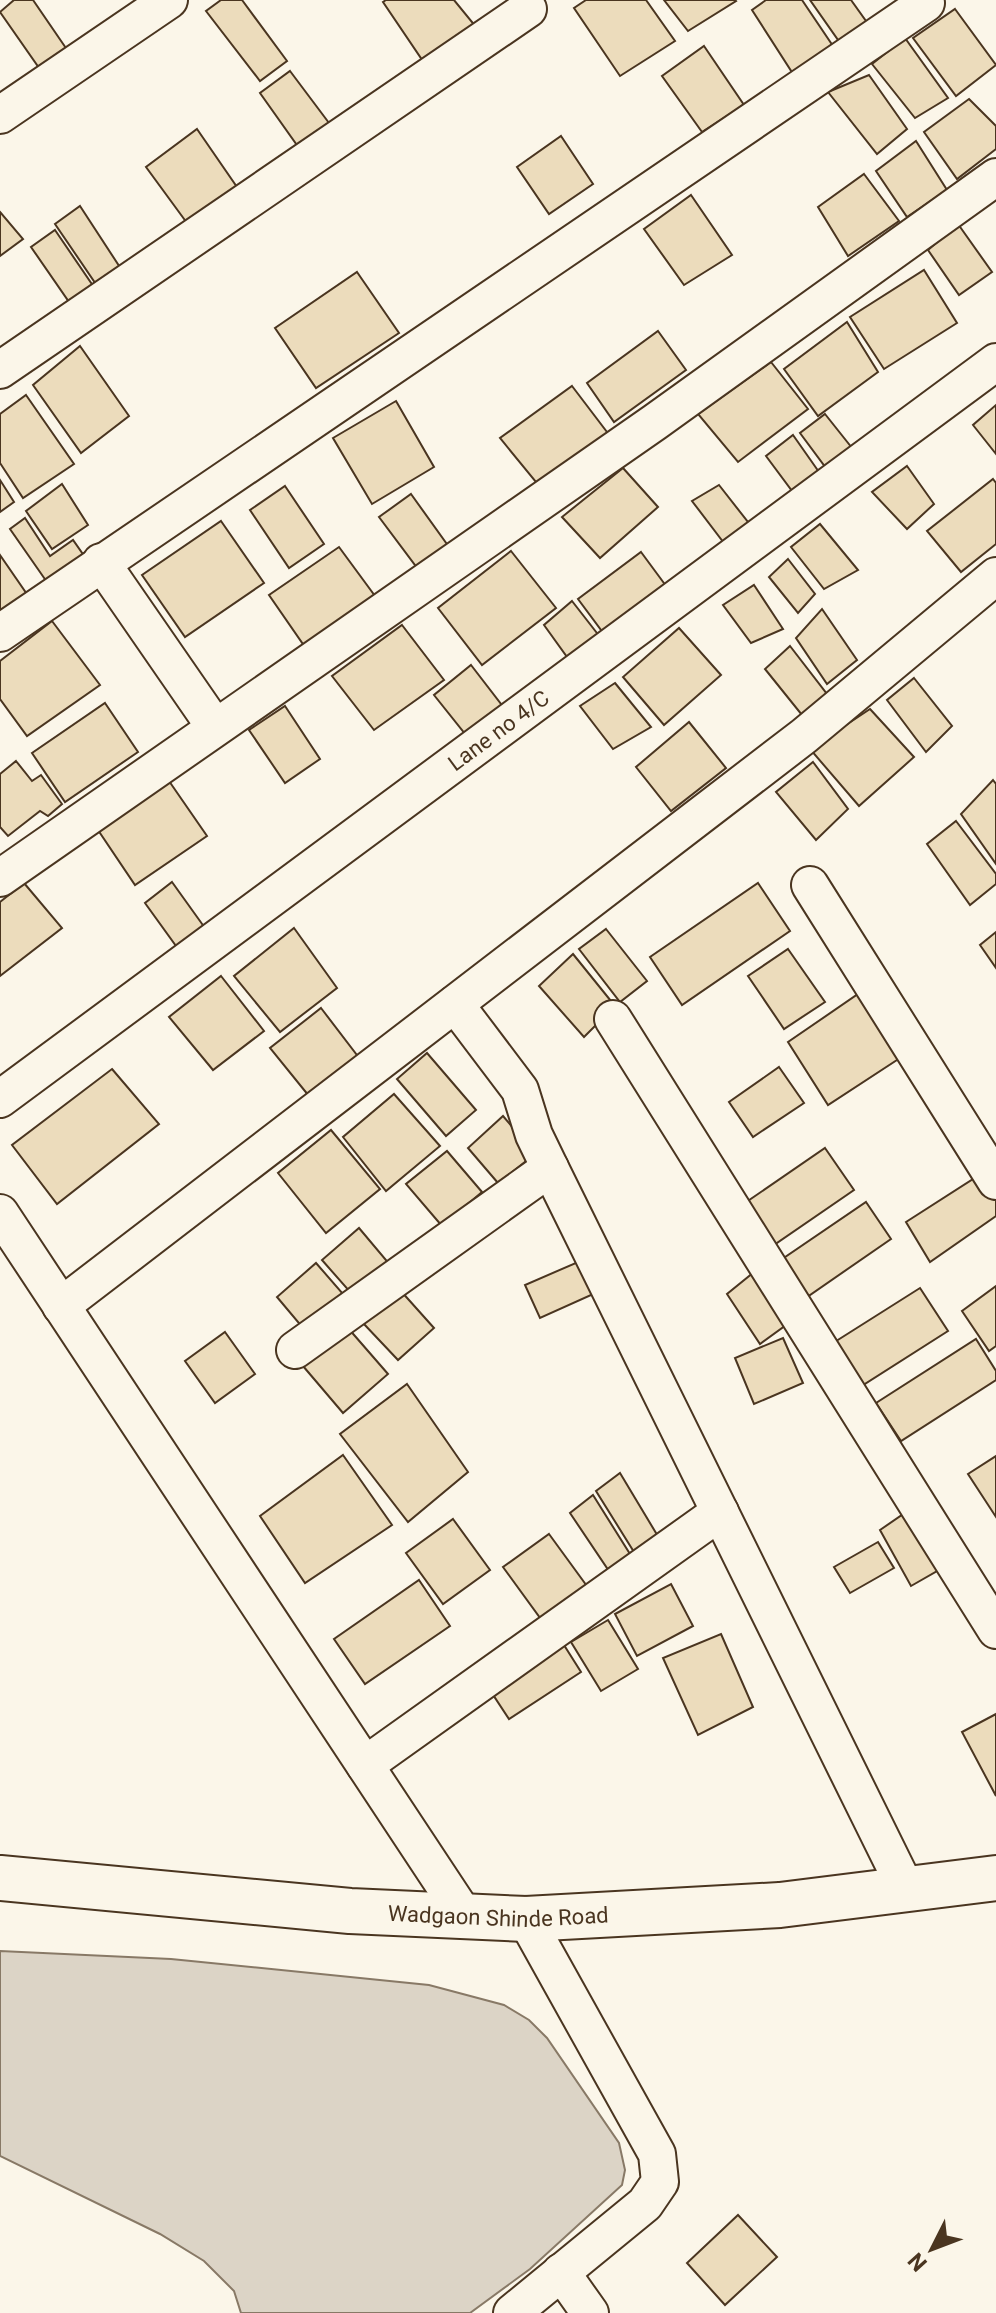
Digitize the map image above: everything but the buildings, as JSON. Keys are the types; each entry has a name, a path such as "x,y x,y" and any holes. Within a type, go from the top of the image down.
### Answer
{"street":[{"path":"0,115 169,0"},
{"path":"0,633 926,3"},
{"path":"0,370 528,9"},
{"path":"0,878 655,422 996,177"},
{"name":"Lane no 4/C","path":"0,1099 996,362"},
{"path":"101,562 215,727"},
{"path":"61,1306 804,736 996,576"},
{"path":"810,885 996,1181"},
{"path":"455,1004 520,1090 534,1135 906,1889"},
{"path":"613,1019 996,1630"},
{"path":"295,1350 550,1168"},
{"path":"0,1213 464,1915"},
{"path":"365,1765 720,1512"},
{"name":"Wadgaon Shinde Road","path":"0,1878 350,1911 526,1919 780,1905 996,1878"},
{"path":"512,2313 645,2204 660,2182 657,2154 526,1919"},
{"path":"561,2272 590,2313"}],"shaded area":[{"path":"0,1951 171,1959 429,1985 504,2005 529,2020 547,2038 619,2143 625,2170 622,2185 530,2269 470,2313 241,2313 234,2291 204,2261 160,2234 0,2156"}]}
